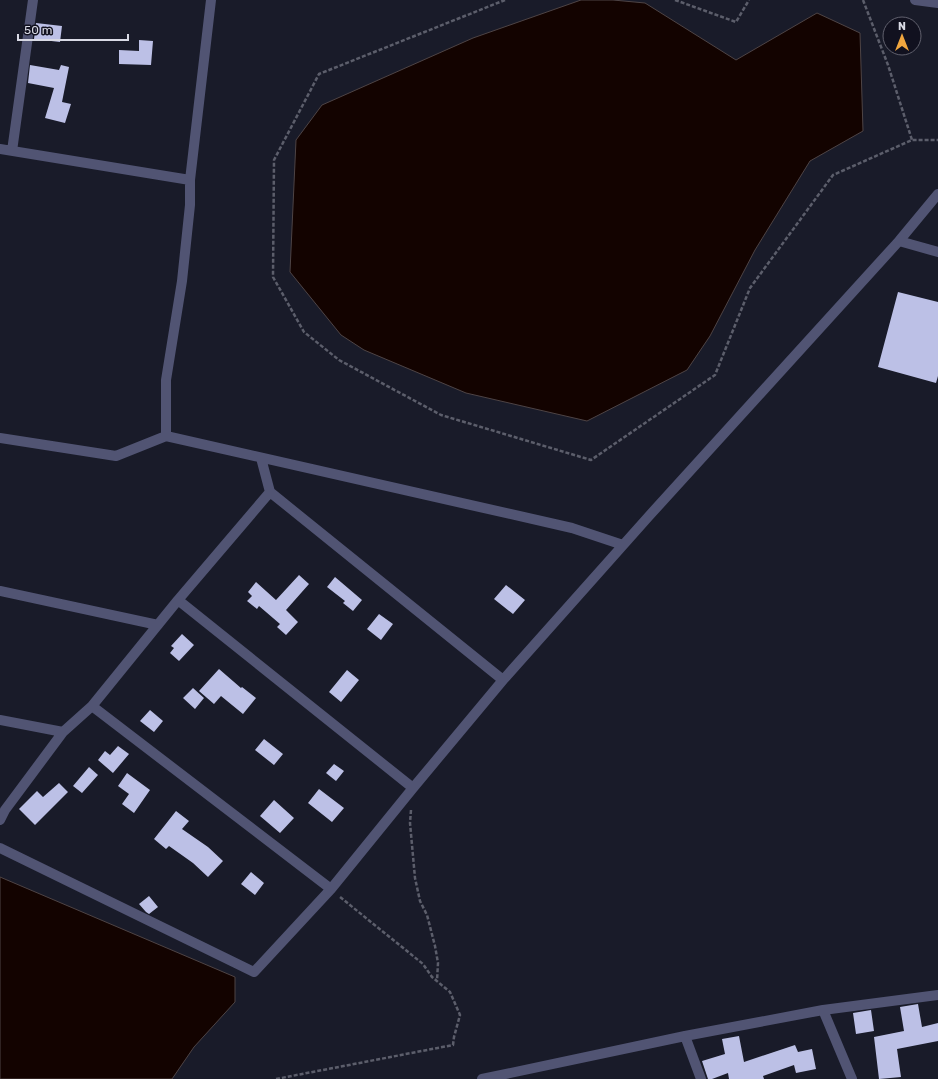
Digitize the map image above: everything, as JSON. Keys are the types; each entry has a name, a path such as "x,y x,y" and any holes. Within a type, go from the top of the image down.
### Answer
{"street":[{"path":"12,151 33,0"},
{"path":"166,436 166,380 182,281 190,205 190,180 211,0"},
{"path":"916,0 938,3"},
{"path":"0,149 190,180"},
{"path":"0,848 254,972 330,889 503,680 938,194"},
{"path":"898,240 938,252"},
{"path":"0,438 116,456 166,436 572,528 623,545"},
{"path":"261,458 270,492 503,680"},
{"path":"0,820 5,810 63,732 92,706 178,600 270,492"},
{"path":"0,591 158,625"},
{"path":"178,600 413,788"},
{"path":"92,706 330,889"},
{"path":"0,720 63,732"},
{"path":"482,1079 685,1036 823,1010 938,995"},
{"path":"823,1010 852,1079"},
{"path":"685,1036 701,1079"}],"path":[{"path":"505,0 319,74 274,160 273,277 304,332 339,360 441,415 591,460 715,375 750,288 833,175 912,140 938,140"},
{"path":"675,0 736,22 749,0"},
{"path":"863,0 888,65 912,140"},
{"path":"411,809 410,823 415,878 420,901 426,915 435,946 438,963 436,981"},
{"path":"276,1079 453,1044 460,1015 450,992 432,977 423,964 330,889"}],"shaded area":[{"path":"581,0 613,0 645,3 736,60 817,13 860,33 863,131 810,161 755,250 710,336 687,370 587,421 466,393 364,350 341,335 290,272 296,140 322,105 473,38"},
{"path":"0,877 235,977 235,1002 194,1047 172,1079 0,1079"}],"building":[{"path":"36,23 62,26 60,42 34,39"},
{"path":"139,40 153,41 151,65 119,64 119,50 139,51"},
{"path":"30,65 59,70 61,65 69,67 62,102 71,104 65,123 45,118 54,88 28,83"},
{"path":"898,292 938,302 938,376 936,383 878,367"},
{"path":"299,575 309,584 286,610 298,622 286,635 277,627 280,624 259,606 257,609 247,601 252,596 248,592 256,582 276,600"},
{"path":"335,577 362,600 353,611 343,603 345,601 327,587"},
{"path":"506,585 525,600 513,614 494,599"},
{"path":"379,614 393,624 381,640 367,629"},
{"path":"182,634 194,645 179,661 170,653 174,648 171,646"},
{"path":"219,669 241,688 242,687 256,698 243,714 221,696 214,704 199,691"},
{"path":"347,670 359,680 341,702 329,692"},
{"path":"193,688 204,698 195,709 183,698"},
{"path":"150,710 163,721 154,732 140,721"},
{"path":"264,739 283,754 274,765 255,750"},
{"path":"118,746 129,754 113,773 98,760 105,751 110,755"},
{"path":"334,764 344,771 336,781 326,773"},
{"path":"89,767 98,775 82,793 73,786"},
{"path":"127,773 150,790 134,813 122,804 129,794 118,786"},
{"path":"59,783 68,792 35,825 19,809 37,791 43,797"},
{"path":"319,789 344,808 332,822 308,803"},
{"path":"274,800 294,818 280,833 260,816"},
{"path":"176,811 189,821 182,829 208,847 223,861 208,877 193,863 169,846 166,849 154,839"},
{"path":"251,872 264,883 255,895 241,884"},
{"path":"149,896 158,907 149,914 139,904"},
{"path":"918,1004 922,1027 938,1023 938,1041 897,1049 901,1077 879,1079 874,1037 904,1031 900,1007"},
{"path":"871,1010 874,1031 856,1034 853,1013"},
{"path":"739,1036 744,1062 795,1045 798,1052 812,1049 816,1069 796,1073 794,1065 763,1076 764,1079 729,1079 728,1073 708,1079 702,1061 725,1054 722,1039"}]}
